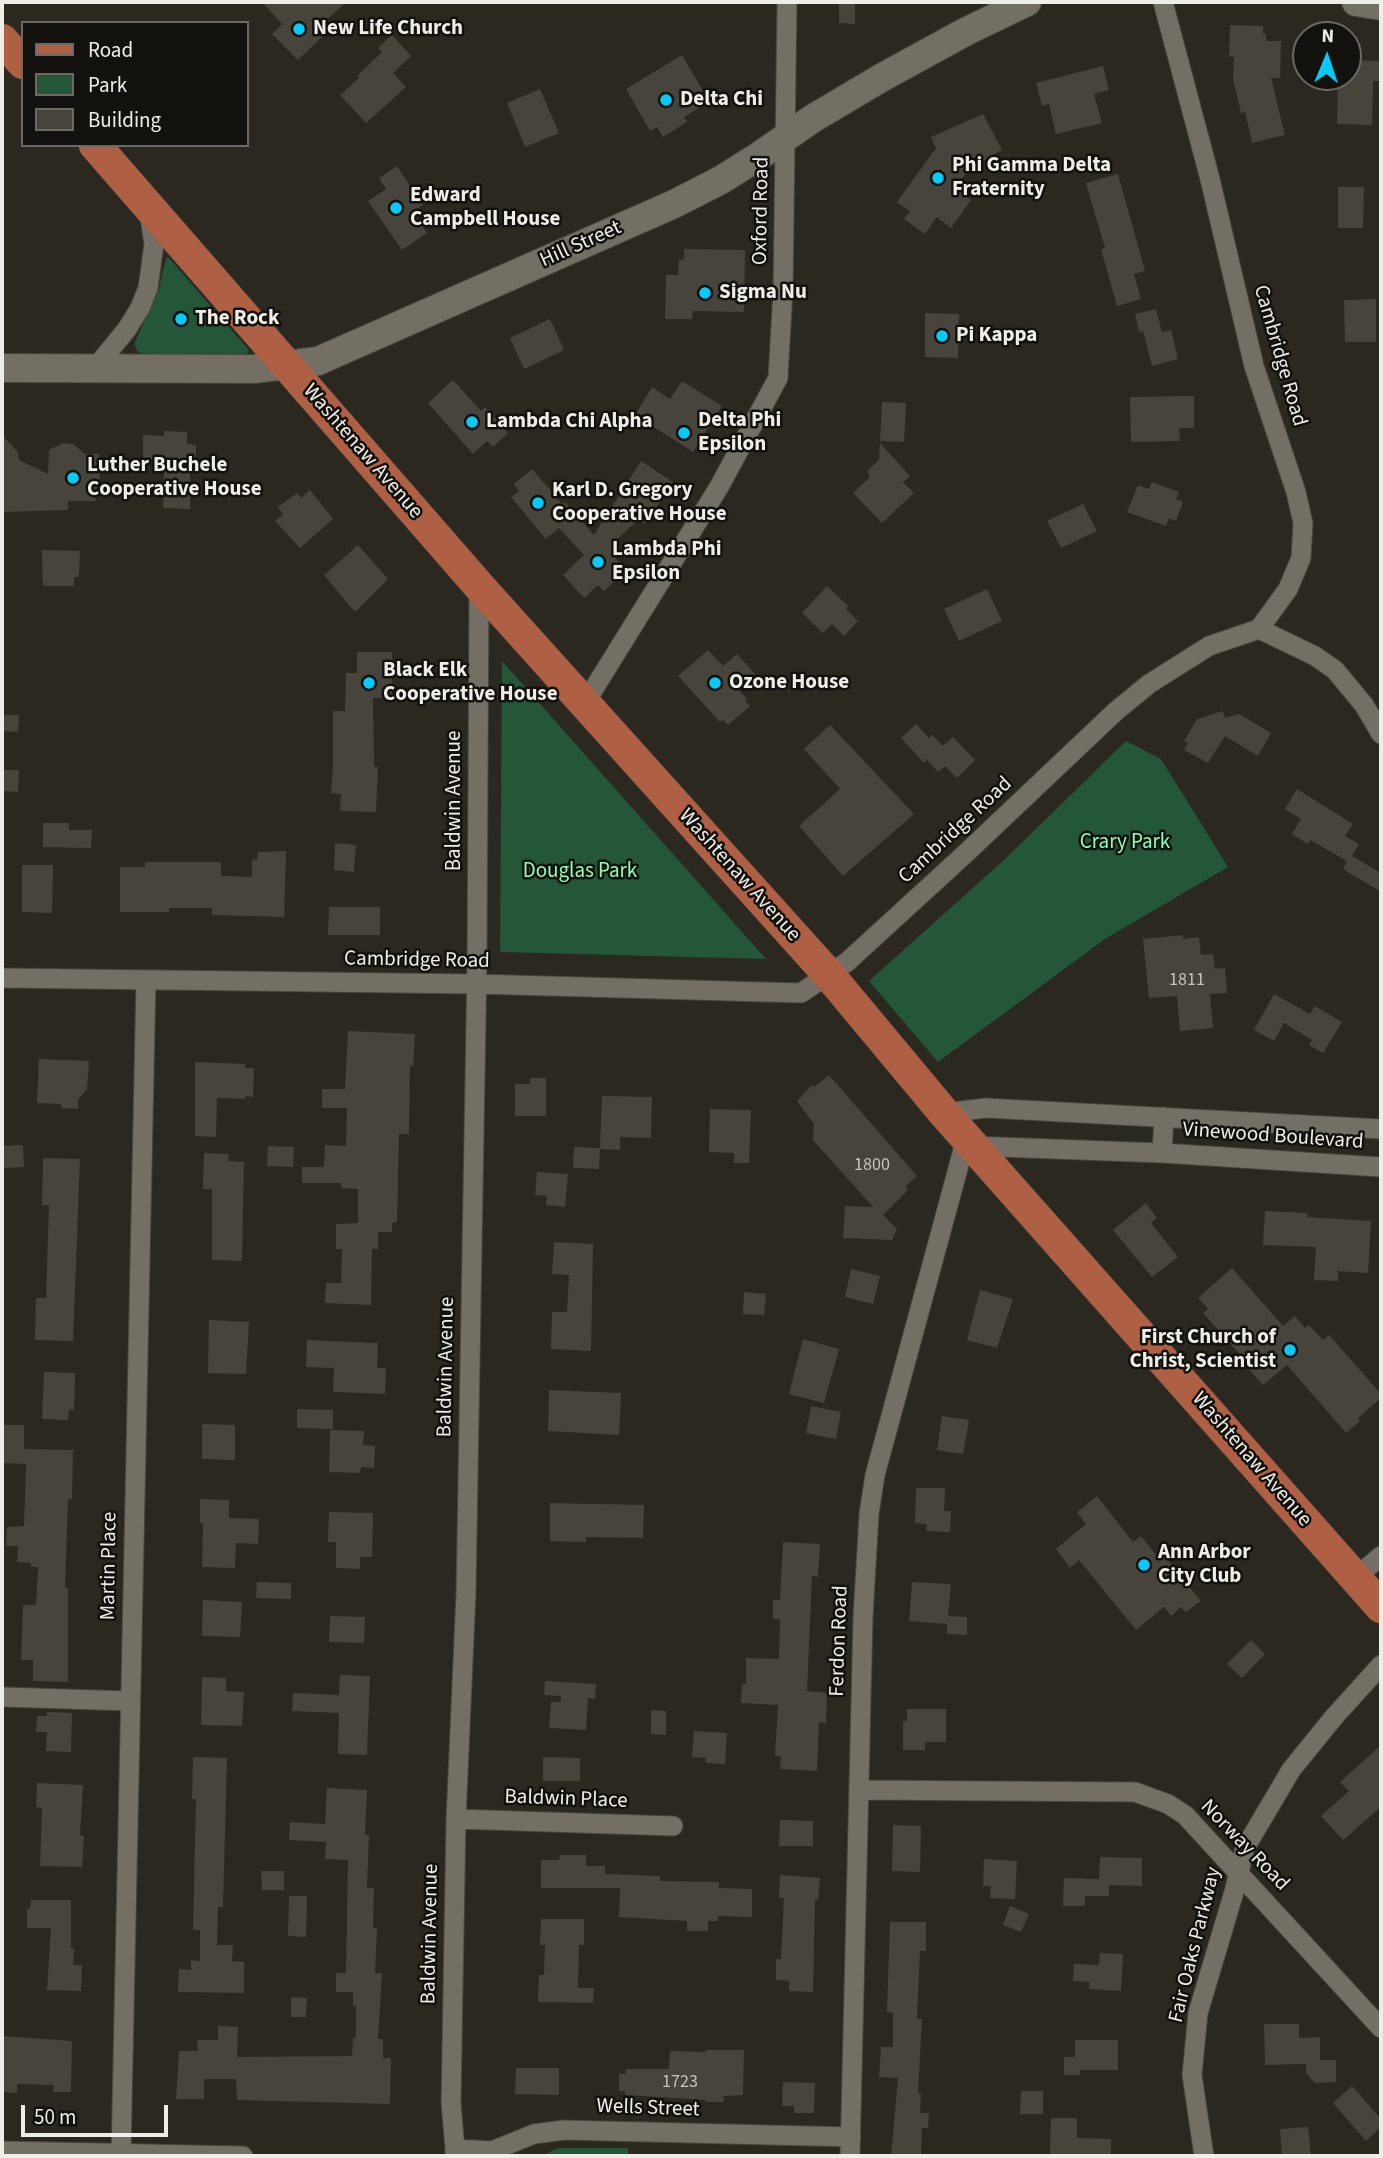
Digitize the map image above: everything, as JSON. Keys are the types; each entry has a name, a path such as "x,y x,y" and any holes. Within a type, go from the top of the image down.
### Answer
{"main road":[{"path":"2,40 21,61"},
{"name":"Washtenaw Avenue","path":"97,147 480,586 829,975 969,1142 1127,1317 1381,1607"}],"street":[{"name":"Oxford Road","path":"585,703 719,486 778,378 783,290 787,2"},
{"name":"Hill Street","path":"2,368 254,369 318,361 674,204 721,180 786,136 881,78 1027,2"},
{"name":"Cambridge Road","path":"2,978 475,984 801,993 847,962 1116,711 1149,684 1209,646 1259,629 1288,589 1301,558 1303,523 1296,492 1254,366 1210,179 1163,2"},
{"path":"1356,2 1381,6"},
{"path":"96,367 127,329 148,288 154,244 148,207"},
{"name":"Baldwin Avenue","path":"455,2153 451,2103 456,1819 466,1593 480,586"},
{"path":"1259,629 1315,656 1335,670 1364,705 1381,734"},
{"name":"Martin Place","path":"121,2154 146,980"},
{"name":"Vinewood Boulevard","path":"944,1113 986,1108 1381,1129"},
{"name":"Vinewood Boulevard","path":"1162,1153 1164,1117"},
{"name":"Vinewood Boulevard","path":"969,1142 1381,1167"},
{"name":"Ferdon Road","path":"851,2146 863,1617 872,1492 969,1142"},
{"path":"1355,1578 1381,1556"},
{"name":"Fair Oaks Parkway","path":"1204,2156 1192,2075 1198,2013 1245,1848 1291,1770 1381,1665"},
{"path":"2,1698 130,1701"},
{"name":"Norway Road","path":"859,1790 1135,1792 1168,1804 1185,1815 1381,2028"},
{"name":"Baldwin Place","path":"456,1819 673,1826"},
{"name":"Wells Street","path":"455,2153 494,2153 534,2134 564,2130 851,2146"},
{"path":"2,2151 243,2156"}],"green space":[{"path":"166,258 169,258 249,350 247,354 138,352 134,344 159,288"},
{"name":"Douglas Park","path":"502,661 766,959 500,952"},
{"name":"Crary Park","path":"1126,741 1161,759 1228,867 1105,939 938,1062 869,981 1004,860"},
{"path":"558,2148 628,2148 628,2156 542,2156"}],"building":[{"name":"New Life Church","path":"262,2 346,2 319,27 325,34 298,60 272,34 282,24"},
{"path":"839,2 855,2 855,24 839,23"},
{"path":"1230,25 1263,26 1266,41 1281,41 1280,78 1271,78 1285,135 1252,143 1245,112 1241,113 1233,79 1234,57 1229,56"},
{"path":"392,35 411,56 393,73 406,87 366,123 340,95 382,52 378,48"},
{"name":"Delta Chi","path":"682,55 703,91 696,95 702,106 684,117 687,122 663,137 657,127 650,131 626,89"},
{"path":"1362,60 1381,61 1381,81 1373,81 1372,125 1337,124 1338,91 1362,91"},
{"path":"1103,66 1109,90 1094,94 1102,123 1056,134 1049,104 1042,106 1036,83"},
{"path":"540,89 559,133 525,147 507,103"},
{"name":"Phi Gamma Delta Fraternity","path":"983,114 1002,150 969,169 955,188 971,200 951,228 937,217 925,234 904,219 910,211 897,202 936,148 931,137"},
{"name":"Edward Campbell House","path":"397,166 423,205 413,212 427,233 402,250 368,201 386,189 379,178"},
{"path":"1118,174 1145,271 1134,274 1141,299 1117,306 1101,249 1105,248 1086,183"},
{"path":"1338,187 1364,187 1363,228 1338,228"},
{"name":"Sigma Nu","path":"684,249 745,250 744,312 693,311 692,319 665,319 666,275 678,275 679,260 684,259"},
{"path":"1376,299 1376,342 1345,342 1344,300"},
{"path":"1156,309 1162,332 1171,330 1178,359 1152,366 1143,331 1139,332 1135,314"},
{"name":"Pi Kappa","path":"925,313 959,314 958,358 925,357"},
{"path":"550,319 564,350 524,369 510,338"},
{"name":"Lambda Chi Alpha","path":"453,380 481,411 485,407 508,433 493,447 487,441 473,454 428,403"},
{"name":"Delta Phi Epsilon","path":"682,381 722,406 693,452 635,415 652,387 670,399"},
{"path":"1194,396 1194,428 1179,428 1180,441 1131,442 1130,397"},
{"path":"882,402 906,403 904,442 880,441"},
{"path":"164,431 187,432 187,444 196,445 196,462 190,462 190,509 163,508 164,461 143,459 143,435 164,436"},
{"path":"2,435 18,452 19,460 48,474 49,450 63,443 73,444 85,454 99,454 100,489 95,489 96,501 68,501 68,510 2,512"},
{"path":"880,443 910,476 903,482 914,493 882,523 853,493 869,478 868,470 879,460"},
{"path":"641,461 673,482 645,524 638,520 613,543 617,548 611,553 626,570 604,591 598,585 584,598 563,575 584,555 559,528 546,539 511,497 519,491 514,484 532,469 594,535"},
{"path":"1152,482 1179,492 1176,499 1183,502 1176,521 1169,518 1166,526 1127,512 1138,485 1149,489"},
{"path":"310,490 333,519 300,548 275,521 283,515 278,507 297,493 301,498"},
{"path":"1083,504 1097,531 1061,548 1047,521"},
{"path":"358,545 388,579 355,612 324,575"},
{"path":"42,550 80,551 79,577 74,577 74,586 43,586"},
{"path":"827,586 848,606 846,609 858,621 844,636 832,624 823,633 802,613"},
{"path":"987,589 1002,621 959,641 944,609"},
{"name":"Ozone House","path":"708,650 723,666 737,654 755,674 738,689 750,706 728,725 723,720 720,722 678,676"},
{"path":"357,652 392,652 392,698 373,698 374,767 378,767 376,812 340,811 341,794 331,793 333,711 345,711 346,673 357,673"},
{"path":"1223,711 1225,718 1239,714 1271,733 1258,756 1225,736 1208,763 1184,750 1188,743 1184,741 1197,719"},
{"path":"2,715 19,715 18,732 2,731"},
{"path":"916,724 929,738 932,735 943,746 953,737 975,760 957,778 945,766 938,772 927,760 924,763 901,738"},
{"path":"830,725 914,814 843,876 799,826 840,789 804,749"},
{"path":"2,770 19,770 18,792 2,791"},
{"path":"1297,789 1353,824 1345,836 1359,844 1352,856 1381,873 1381,892 1343,869 1347,861 1310,840 1308,844 1292,834 1301,819 1285,809"},
{"path":"43,823 69,823 69,830 92,830 91,848 43,847"},
{"path":"335,843 356,845 354,872 334,870"},
{"path":"286,851 284,917 212,915 212,908 169,908 169,912 120,912 120,867 145,867 145,862 221,862 221,876 252,877 252,859 257,860 258,852"},
{"path":"22,865 53,865 52,913 22,912"},
{"path":"329,907 380,907 380,935 328,935"},
{"path":"1183,935 1183,939 1199,937 1201,955 1213,954 1215,969 1225,968 1227,993 1210,994 1213,1028 1180,1031 1177,996 1149,998 1143,939"},
{"path":"1274,994 1310,1014 1315,1006 1342,1022 1323,1053 1309,1045 1312,1040 1284,1023 1274,1041 1254,1030"},
{"path":"348,1031 415,1034 413,1066 410,1066 409,1134 399,1134 397,1222 392,1223 392,1232 378,1232 378,1249 372,1249 371,1305 325,1303 326,1283 341,1283 342,1249 336,1249 336,1224 358,1223 358,1189 341,1188 341,1183 302,1183 302,1167 324,1167 325,1145 346,1146 347,1108 322,1108 322,1089 345,1089"},
{"path":"39,1059 89,1061 87,1089 78,1100 78,1109 61,1108 61,1104 37,1103"},
{"path":"195,1062 245,1064 245,1068 254,1068 253,1097 217,1098 216,1137 195,1136"},
{"path":"829,1075 917,1176 905,1187 908,1190 883,1215 897,1229 892,1240 843,1238 845,1206 873,1207 813,1140 814,1124 797,1101 812,1085 814,1087"},
{"path":"530,1078 546,1078 546,1116 515,1116 515,1084 530,1084"},
{"path":"602,1096 652,1097 651,1138 620,1137 620,1150 600,1149"},
{"path":"710,1109 751,1110 749,1163 734,1163 734,1153 709,1152"},
{"path":"23,1145 24,1167 2,1168 2,1146"},
{"path":"268,1146 294,1147 293,1167 267,1166"},
{"path":"574,1147 600,1148 599,1169 573,1168"},
{"path":"204,1153 229,1154 228,1161 244,1162 242,1261 212,1260 212,1189 203,1189"},
{"path":"43,1158 80,1159 73,1341 35,1340 36,1298 46,1298 49,1205 42,1205"},
{"path":"537,1172 568,1174 565,1207 546,1205 547,1196 535,1195"},
{"path":"1146,1203 1157,1218 1151,1223 1178,1257 1152,1277 1113,1230"},
{"path":"1265,1211 1371,1221 1368,1273 1338,1271 1338,1281 1314,1280 1316,1247 1263,1245"},
{"path":"554,1242 593,1244 591,1351 551,1349 552,1312 567,1312 569,1275 552,1274"},
{"name":"First Church of Christ, Scientist","path":"1232,1268 1283,1326 1295,1316 1305,1328 1309,1325 1323,1340 1329,1335 1381,1394 1381,1398 1358,1418 1360,1421 1346,1433 1287,1365 1263,1385 1242,1362 1245,1360 1203,1313 1208,1309 1198,1298"},
{"path":"851,1269 880,1276 873,1304 845,1297"},
{"path":"980,1290 1013,1299 997,1348 967,1340"},
{"path":"744,1292 766,1294 764,1315 743,1314"},
{"path":"209,1320 249,1322 246,1374 208,1373"},
{"path":"803,1339 839,1349 824,1403 789,1394"},
{"path":"307,1340 378,1343 377,1368 386,1368 385,1394 333,1392 334,1368 306,1367"},
{"path":"44,1372 75,1373 74,1410 69,1410 68,1420 42,1419"},
{"path":"549,1390 621,1393 619,1435 548,1431"},
{"path":"811,1406 841,1412 836,1439 806,1433"},
{"path":"297,1409 333,1410 333,1429 297,1428"},
{"path":"942,1416 969,1420 963,1454 937,1450"},
{"path":"202,1424 235,1425 235,1460 202,1459"},
{"path":"4,1425 24,1425 24,1449 73,1450 72,1499 68,1499 65,1588 68,1588 68,1682 33,1681 33,1660 21,1660 23,1605 36,1605 38,1567 31,1567 31,1563 17,1562 18,1546 6,1546 7,1527 24,1526 26,1464 2,1463"},
{"path":"330,1430 364,1431 363,1445 375,1446 374,1468 361,1467 360,1473 329,1472"},
{"path":"916,1488 945,1488 944,1511 951,1511 950,1532 926,1531 927,1524 915,1523"},
{"name":"Ann Arbor City Club","path":"1097,1496 1133,1542 1141,1536 1157,1556 1161,1552 1201,1601 1186,1612 1181,1607 1171,1616 1164,1607 1136,1630 1079,1560 1070,1568 1056,1549 1086,1524 1077,1512"},
{"path":"200,1499 229,1500 229,1518 259,1519 258,1544 236,1543 235,1568 202,1567 203,1523 200,1523"},
{"path":"550,1503 644,1505 643,1538 586,1537 586,1542 550,1541"},
{"path":"329,1512 373,1513 372,1557 360,1557 360,1569 336,1568 336,1542 328,1542"},
{"path":"783,1542 820,1544 818,1577 812,1576 807,1691 827,1693 826,1723 819,1722 817,1771 780,1769 781,1756 775,1756 778,1705 741,1703 742,1684 746,1684 746,1658 779,1659 780,1619 773,1619 773,1600 780,1600"},
{"path":"257,1582 291,1583 291,1599 256,1598"},
{"path":"912,1582 951,1584 948,1616 967,1617 967,1635 947,1634 947,1624 909,1621"},
{"path":"203,1600 242,1602 240,1637 202,1636"},
{"path":"330,1616 365,1617 364,1643 329,1642"},
{"path":"1251,1640 1265,1654 1242,1678 1227,1664"},
{"path":"340,1675 370,1676 367,1755 338,1754 339,1713 292,1711 293,1693 339,1695"},
{"path":"202,1677 226,1678 226,1691 244,1692 242,1726 201,1725"},
{"path":"545,1681 596,1684 595,1699 588,1698 586,1730 549,1728 551,1702 561,1702 561,1696 544,1695"},
{"path":"907,1709 946,1709 946,1742 925,1742 925,1750 903,1750 903,1722 907,1721"},
{"path":"651,1710 666,1711 666,1735 651,1734"},
{"path":"47,1712 72,1713 71,1752 46,1751 47,1732 36,1732 37,1716 47,1716"},
{"path":"694,1731 727,1733 725,1764 706,1763 706,1758 692,1757"},
{"path":"1381,1745 1381,1807 1343,1840 1321,1816 1349,1791 1340,1782"},
{"path":"193,1757 227,1758 223,1907 218,1907 217,1945 233,1945 232,1961 244,1962 244,1993 178,1992 179,1969 191,1970 191,1960 200,1961 200,1930 193,1930 196,1799 192,1799"},
{"path":"543,1757 580,1758 580,1781 543,1781"},
{"path":"37,1783 83,1785 80,1835 84,1836 82,1867 40,1866 42,1808 36,1807"},
{"path":"327,1788 367,1790 367,1888 374,1888 373,1928 377,1928 375,1973 382,1973 378,2039 383,2039 383,2058 391,2058 390,2104 237,2100 236,2079 204,2079 204,2099 176,2099 179,2051 198,2051 197,2040 218,2040 218,2026 238,2027 237,2057 352,2056 353,2038 356,2038 353,1992 336,1992 336,1973 346,1973 348,1860 325,1859 326,1842 289,1840 290,1822 325,1824"},
{"path":"780,1820 813,1821 813,1846 779,1846"},
{"path":"893,1825 921,1826 920,1872 892,1871"},
{"path":"560,1855 586,1855 586,1866 605,1866 605,1874 660,1876 660,1881 719,1882 719,1888 752,1889 752,1917 718,1916 718,1921 708,1921 708,1931 687,1931 687,1921 619,1917 620,1888 541,1888 541,1860 559,1860"},
{"path":"1100,1857 1142,1858 1142,1886 1109,1885 1109,1896 1085,1896 1085,1906 1063,1906 1064,1878 1099,1879"},
{"path":"984,1859 1017,1861 1015,1899 990,1898 991,1886 983,1886"},
{"path":"261,1871 284,1871 284,1890 262,1890"},
{"path":"780,1875 820,1878 818,1900 815,1900 813,1992 789,1991 789,1981 776,1980 776,1959 781,1959 784,1898 779,1898"},
{"path":"289,1896 307,1896 306,1937 288,1936"},
{"path":"31,1900 71,1900 71,1948 74,1949 73,1965 82,1965 81,1991 47,1990 51,1928 27,1928 27,1909 30,1909"},
{"path":"1010,1906 1029,1914 1021,1932 1003,1925"},
{"path":"541,1919 584,1919 584,1945 579,1945 578,1988 594,1988 593,2003 538,2002 539,1975 544,1975 545,1945 540,1945"},
{"path":"890,1922 926,1922 926,1951 920,1951 917,2019 922,2019 918,2093 921,2094 920,2113 929,2113 928,2128 922,2128 921,2156 891,2156 898,2078 879,2077 881,2047 893,2047 893,2013 887,2012"},
{"path":"1100,1953 1123,1954 1121,1991 1089,1989 1090,1982 1073,1981 1074,1964 1099,1965"},
{"path":"291,1997 307,1998 306,2017 291,2017"},
{"path":"1264,2024 1299,2024 1299,2038 1320,2037 1320,2060 1336,2060 1336,2082 1315,2083 1306,2073 1306,2064 1265,2065"},
{"path":"2,2036 72,2041 71,2092 53,2092 54,2085 17,2084 17,2093 2,2092"},
{"path":"1075,2040 1118,2040 1118,2070 1080,2070 1080,2075 1064,2075 1064,2057 1075,2057"},
{"path":"744,2050 743,2095 723,2096 724,2102 705,2102 706,2100 625,2095 625,2091 619,2091 619,2074 626,2074 626,2069 669,2069 670,2051"},
{"path":"516,2068 559,2068 559,2095 515,2094"},
{"path":"783,2082 815,2083 814,2113 794,2113 794,2106 782,2106"},
{"path":"1352,2086 1381,2119 1381,2127 1366,2141 1333,2103"},
{"path":"1021,2091 1043,2091 1043,2114 1020,2114"},
{"path":"1051,2118 1077,2118 1077,2138 1111,2139 1111,2156 1050,2154"},
{"path":"1308,2127 1311,2156 1282,2156 1280,2129"}],"place":[{"name":"New Life Church","path":"299,29"},
{"name":"Delta Chi","path":"666,100"},
{"name":"Phi Gamma Delta Fraternity","path":"938,178"},
{"name":"Edward Campbell House","path":"396,208"},
{"name":"Sigma Nu","path":"705,293"},
{"name":"The Rock","path":"181,319"},
{"name":"Pi Kappa","path":"942,336"},
{"name":"Lambda Chi Alpha","path":"472,422"},
{"name":"Delta Phi Epsilon","path":"684,433"},
{"name":"Luther Buchele Cooperative House","path":"73,478"},
{"name":"Karl D. Gregory Cooperative House","path":"538,503"},
{"name":"Lambda Phi Epsilon","path":"598,562"},
{"name":"Black Elk Cooperative House","path":"369,683"},
{"name":"Ozone House","path":"715,683"},
{"name":"First Church of Christ, Scientist","path":"1290,1350"},
{"name":"Ann Arbor City Club","path":"1144,1565"}]}
